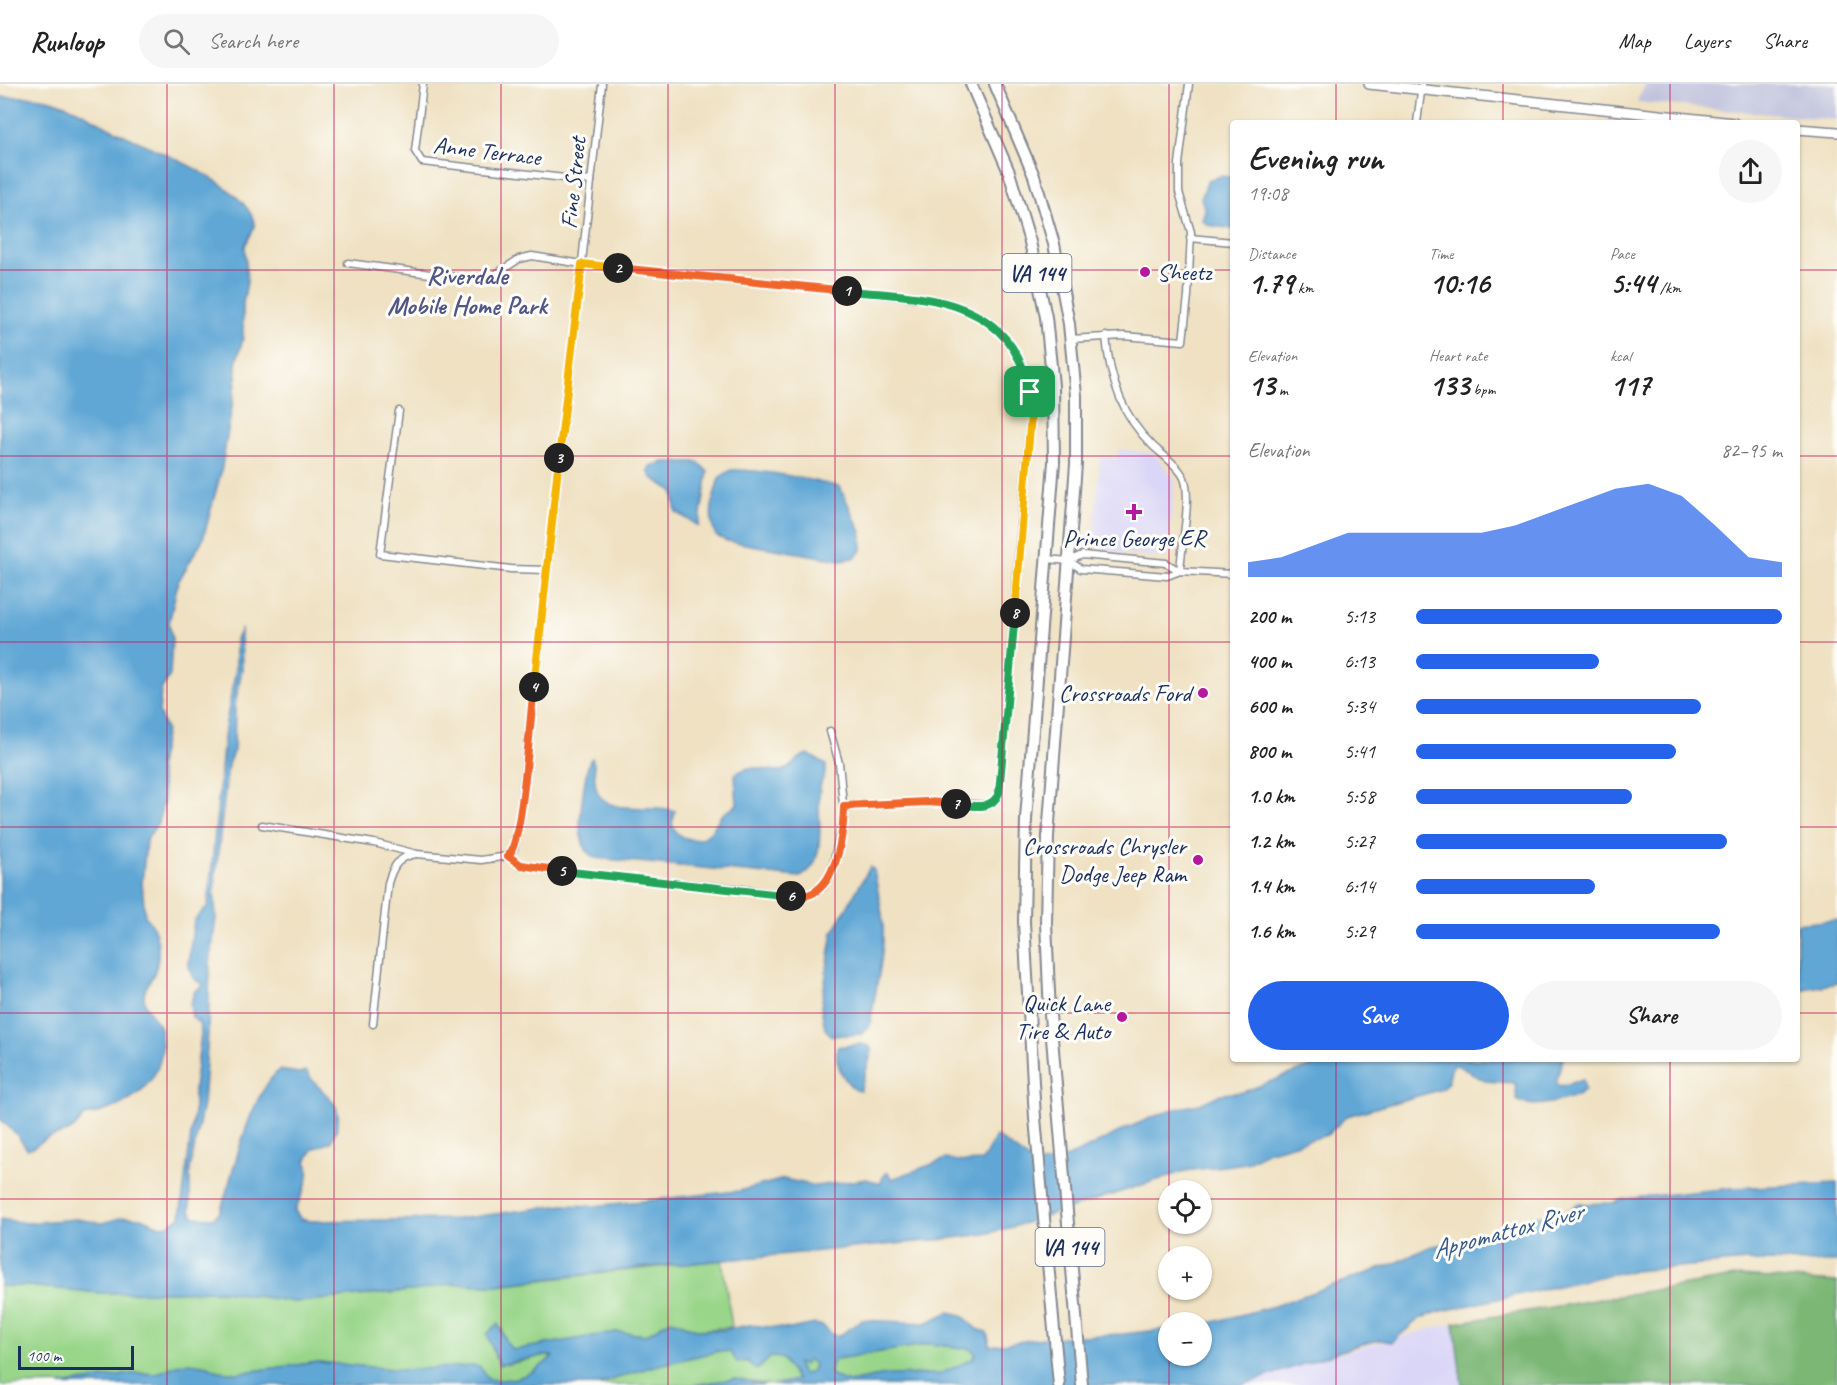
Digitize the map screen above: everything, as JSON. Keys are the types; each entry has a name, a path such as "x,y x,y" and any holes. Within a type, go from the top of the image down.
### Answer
{"main road":[{"name":"VA 144","path":"970,84 994,136 1018,201 1046,317 1054,430 1047,559 1026,819 1024,890 1025,974 1035,1118 1059,1385"},
{"name":"VA 144","path":"995,84 1042,203 1063,286 1071,339 1077,431 1046,876 1048,982 1082,1385"},
{"path":"1003,84 1004,102"},
{"path":"1369,84 1421,87 1708,120"},
{"path":"1800,129 1837,132"}],"street":[{"name":"Anne Terrace","path":"423,84 415,151 418,159 431,164 591,181"},
{"name":"Fine Street","path":"508,856 514,849 519,821 602,84"},
{"path":"1071,339 1106,336 1183,340 1188,296 1190,237 1179,192 1179,164 1189,84"},
{"path":"1417,120 1421,87"},
{"path":"1190,237 1230,242"},
{"path":"348,263 468,279 493,276 519,260 532,256 582,264 863,292 955,304 979,314 1002,332 1023,365 1030,392 1027,469 997,798 988,806 927,802 844,806"},
{"path":"1106,336 1108,360 1125,407 1138,430 1180,471 1185,480 1186,498 1180,571"},
{"path":"399,411 380,554 511,569 547,570"},
{"path":"1069,561 1082,555 1166,562 1180,571"},
{"path":"1047,559 1069,561 1082,569 1167,576 1180,571 1230,573"},
{"path":"262,825 374,843 417,854 481,860 508,856 521,865 575,873 805,896 819,890 829,878 842,830 844,806 839,763 830,730"},
{"path":"373,1024 392,870 400,860 417,854"}],"shaded area":[{"path":"1646,84 1837,84 1837,120 1636,102"},
{"name":"Prince George ER","path":"1119,449 1154,454 1175,479 1167,558 1100,551 1093,545 1100,457 1117,458"},
{"path":"1454,1323 1462,1385 1217,1385"}],"green space":[{"path":"722,1260 732,1327 699,1330 675,1321 664,1323 655,1331 645,1335 617,1332 513,1350 507,1343 502,1329 492,1342 495,1358 506,1365 546,1355 553,1356 532,1372 507,1380 488,1379 480,1367 402,1370 318,1362 238,1373 218,1371 208,1366 177,1365 156,1374 137,1373 72,1384 0,1385 0,1286 29,1286 101,1293 224,1291 295,1302 420,1290 451,1284 496,1285"},
{"path":"1740,1276 1837,1282 1837,1385 1462,1385 1454,1323"},
{"path":"930,1344 971,1349 976,1354 973,1359 940,1374 886,1375 849,1382 834,1377 830,1373 831,1364 836,1359"},
{"path":"719,1351 730,1352 759,1369 771,1356 782,1358 797,1380 772,1385 735,1379 692,1385 597,1385 650,1367"},
{"path":"808,1359 814,1364 812,1371 806,1374 801,1373 797,1362 804,1364"}],"water":[{"path":"0,97 37,97 52,100 175,158 218,182 236,196 249,211 255,226 245,246 247,282 243,303 243,339 236,363 236,383 221,472 203,539 178,582 169,623 172,638 170,675 161,690 159,713 166,730 159,765 164,800 158,823 146,841 142,883 145,916 153,927 158,942 157,964 144,996 146,1005 160,1029 162,1047 159,1063 153,1077 131,1098 101,1112 84,1116 72,1130 48,1138 33,1148 27,1149 16,1134 0,1119"},
{"path":"1221,176 1230,178 1230,229 1208,225 1202,220 1205,210 1201,198 1208,180"},
{"path":"664,462 698,462 708,472 699,526 676,512 673,491 652,478 648,471 650,466"},
{"path":"731,470 772,473 840,487 861,532 862,550 854,558 840,560 727,541 716,536 711,515 713,500 719,478"},
{"path":"241,630 242,669 235,705 234,750 228,764 214,890 216,918 210,963 203,1104 190,1169 190,1211 194,1217 213,1218 220,1212 250,1117 258,1099 279,1070 299,1073 306,1071 337,1108 337,1128 331,1142 313,1149 306,1161 308,1179 295,1211 301,1219 311,1221 457,1219 563,1205 594,1206 739,1191 784,1179 816,1186 867,1179 880,1184 885,1173 888,1173 892,1179 946,1159 964,1162 982,1161 996,1136 1036,1165 1058,1161 1170,1110 1200,1104 1221,1094 1243,1092 1322,1062 1562,1062 1556,1083 1560,1086 1583,1080 1585,1090 1551,1103 1523,1103 1517,1100 1515,1083 1485,1081 1457,1065 1452,1066 1448,1082 1442,1089 1347,1116 1327,1135 1266,1152 1246,1163 1185,1171 1016,1226 985,1234 938,1240 638,1268 496,1285 451,1284 420,1290 295,1302 224,1291 101,1293 29,1286 0,1286 0,1219 26,1223 76,1219 102,1223 124,1217 142,1218 160,1226 169,1225 180,1217 194,1112 194,1088 201,1035 199,1024 192,1017 190,1004 195,991 203,985 193,978 188,964 194,920 208,906 225,728 236,669 236,639"},
{"path":"808,754 826,765 826,768 819,798 819,849 810,870 800,877 595,858 584,846 580,829 581,808 587,771 592,758 596,788 604,800 622,807 675,811 672,824 677,834 697,839 707,835 722,815 737,804 735,775 752,768 785,770 800,757"},
{"path":"870,867 874,870 883,938 870,1026 861,1034 832,1036 825,1029 821,1007 833,932"},
{"path":"1837,920 1837,983 1800,989 1800,924"},
{"path":"860,1044 869,1046 872,1051 860,1091 855,1090 844,1076 839,1065 837,1047"},
{"name":"Appomattox River","path":"1837,1183 1837,1262 1747,1261 1622,1272 1438,1312 1419,1319 1392,1342 1380,1340 1358,1345 1242,1385 773,1385 797,1380 782,1358 771,1357 756,1370 747,1361 738,1363 730,1352 719,1351 650,1367 597,1385 61,1385 137,1373 156,1374 177,1365 190,1363 208,1366 218,1371 238,1373 318,1362 402,1370 472,1366 480,1367 488,1379 507,1380 532,1372 553,1356 546,1355 499,1365 487,1334 498,1324 513,1350 617,1332 645,1335 671,1320 699,1330 722,1330 750,1325 790,1329 815,1324 823,1326 833,1335 840,1335 862,1320 926,1323 949,1312 962,1315 977,1329 987,1332 990,1346 1043,1338 1158,1330 1158,1366 1212,1366 1212,1322 1274,1306 1396,1263 1429,1247 1498,1233 1535,1216 1567,1212 1577,1204 1612,1203 1624,1199 1731,1188","holes":["930,1344 971,1349 976,1354 973,1359 940,1374 886,1375 849,1382 834,1377 830,1373 831,1364 836,1359","808,1359 814,1364 812,1371 806,1374 801,1373 797,1363 804,1365"]},
{"path":"735,1379 764,1385 692,1385"}],"place":[{"name":"Sheetz","path":"1145,272"},
{"name":"Prince George ER","path":"1134,512"},
{"name":"Crossroads Ford","path":"1203,693"},
{"name":"Crossroads Chrysler Dodge Jeep Ram","path":"1198,860"},
{"name":"Quick Lane Tire & Auto","path":"1122,1017"}],"district":[{"name":"Riverdale Mobile Home Park","path":"467,290"}],"route":[{"path":"582,264 863,292 955,304 979,314 1002,332 1023,365 1030,392 1031,414 1018,583 1003,754 999,793 996,800 988,806 927,802 844,806 842,830 829,878 819,890 797,897 742,889 575,873 521,865 508,856 514,849 519,821 582,264"}]}
